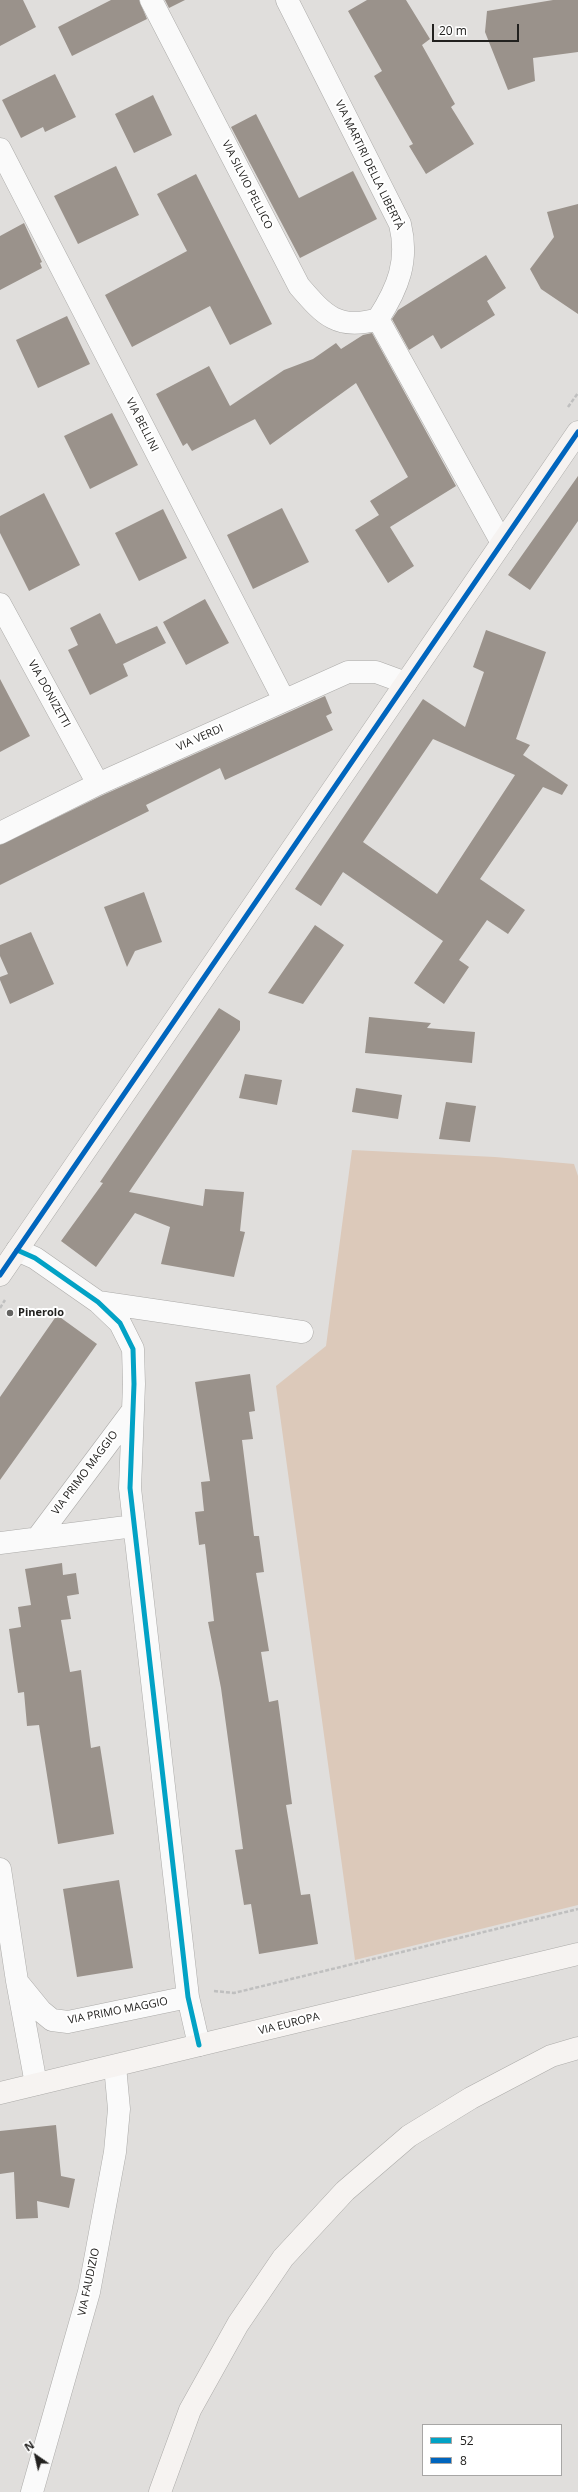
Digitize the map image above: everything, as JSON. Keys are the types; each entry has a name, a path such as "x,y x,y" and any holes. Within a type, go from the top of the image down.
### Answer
{"main road":[{"path":"0,1275 578,432"},
{"name":"VIA EUROPA","path":"0,2093 578,1954"},
{"path":"160,2492 190,2410 238,2324 283,2258 345,2191 409,2136 422,2128 471,2098 551,2056 578,2048"}],"street":[{"name":"VIA SILVIO PELLICO","path":"151,0 299,286 326,314 342,322 358,325 378,319"},
{"name":"VIA MARTIRI DELLA LIBERTÀ","path":"287,0 400,224 404,241 402,264 394,294 378,319"},
{"name":"VIA BELLINI","path":"0,149 284,700"},
{"path":"378,319 502,543"},
{"name":"VIA DONIZETTI","path":"0,604 98,784"},
{"name":"VIA VERDI","path":"0,833 98,784 348,672 376,672 406,683"},
{"path":"18,1250 35,1258 98,1302 120,1323 133,1349 133,1410 130,1488 188,1997 199,2045"},
{"path":"98,1302 302,1332"},
{"name":"VIA PRIMO MAGGIO","path":"38,1537 133,1410"},
{"path":"0,1543 134,1526"},
{"path":"0,1869 17,1981 36,2084"},
{"name":"VIA PRIMO MAGGIO","path":"17,1981 41,2011 52,2020 68,2022 188,1997"},
{"name":"VIA FAUDIZIO","path":"32,2492 90,2284 114,2152 119,2109 115,2066"}],"path":[{"path":"211,1987 215,1992 234,1993 578,1910"}],"shaded area":[{"path":"352,1150 495,1157 574,1164 578,1176 578,1905 355,1960 276,1386 326,1346"}],"building":[{"path":"0,0 23,0 36,27 0,46"},
{"path":"111,0 139,0 147,19 72,56 58,27"},
{"path":"165,0 185,0 169,8"},
{"path":"367,0 406,0 430,39 422,45 455,104 451,107 474,144 426,174 409,146 413,144 374,76 382,71 348,11"},
{"path":"553,0 578,0 578,52 533,58 535,81 508,90 485,32 487,11"},
{"path":"55,74 76,117 45,132 43,127 21,138 2,100"},
{"path":"153,95 172,135 134,153 115,114"},
{"path":"256,114 299,198 353,171 377,219 300,258 231,127"},
{"path":"116,166 139,215 78,244 54,196"},
{"path":"196,174 272,324 230,345 210,306 132,347 105,295 187,251 157,194"},
{"path":"578,204 578,314 541,289 530,269 554,237 547,212"},
{"path":"24,223 42,262 40,263 42,268 0,290 0,236"},
{"path":"486,255 506,288 487,301 495,315 441,349 433,335 409,350 392,319 398,310"},
{"path":"67,316 90,364 38,388 16,340"},
{"path":"372,333 456,486 390,527 414,566 388,583 355,530 379,515 370,501 408,477 356,383 270,445 255,419 192,451 187,443 183,446 156,394 209,366 230,406 284,370 313,359 336,343 341,349 363,335"},
{"path":"112,413 138,465 90,489 64,436"},
{"path":"578,476 578,521 530,590 508,575"},
{"path":"44,493 80,565 29,591 0,533 0,516"},
{"path":"282,508 309,562 253,589 227,535"},
{"path":"163,509 187,558 139,581 115,533"},
{"path":"205,599 229,643 186,665 163,622"},
{"path":"100,613 116,644 157,626 166,643 123,664 128,676 90,695 68,650 78,645 70,628"},
{"path":"486,630 546,652 516,739 530,745 523,755 568,785 562,795 543,787 480,879 525,910 508,934 487,920 459,960 469,967 444,1004 414,983 443,941 343,872 321,906 295,889 423,699 465,727 484,672 473,667","holes":["433,739 515,775 437,894 363,842"]},
{"path":"0,679 30,736 0,752"},
{"path":"325,696 332,713 326,716 333,730 225,780 220,768 146,805 149,811 0,885 0,845 103,795"},
{"path":"144,892 162,942 135,951 127,967 104,907"},
{"path":"315,925 344,945 303,1004 268,993"},
{"path":"31,932 54,984 10,1004 0,980 0,977 8,974 0,956 0,945"},
{"path":"219,1008 240,1021 240,1030 129,1192 203,1206 205,1189 244,1192 240,1231 245,1232 234,1277 161,1264 170,1227 135,1213 96,1267 61,1241 103,1183 100,1182"},
{"path":"369,1017 431,1023 427,1028 475,1032 472,1063 365,1053"},
{"path":"245,1074 282,1080 277,1105 239,1098"},
{"path":"356,1088 402,1095 398,1119 352,1112"},
{"path":"446,1102 476,1106 470,1142 439,1139"},
{"path":"57,1315 97,1344 0,1480 0,1397"},
{"path":"250,1374 255,1411 249,1412 253,1439 242,1440 254,1536 259,1536 264,1572 256,1573 269,1651 261,1652 269,1702 278,1700 292,1804 286,1805 301,1895 310,1894 318,1944 259,1954 251,1904 244,1905 235,1850 243,1849 221,1688 208,1622 214,1621 205,1544 199,1545 195,1512 204,1511 201,1482 210,1481 195,1382"},
{"path":"62,1563 63,1575 76,1573 79,1594 67,1596 71,1619 61,1620 70,1672 81,1670 91,1748 100,1746 114,1834 58,1844 39,1725 27,1726 24,1692 18,1693 9,1629 21,1627 18,1607 31,1605 25,1569"},
{"path":"119,1880 133,1968 77,1977 63,1889"},
{"path":"56,2125 61,2176 75,2179 69,2208 37,2201 38,2218 16,2219 14,2172 0,2174 0,2131"}],"transit line":[{"name":"8","path":"0,1275 578,432"},
{"name":"52","path":"17,1250 35,1258 98,1302 120,1323 133,1349 134,1384 130,1488 188,1997 199,2045"}],"place":[{"name":"Pinerolo","path":"10,1313"}]}
